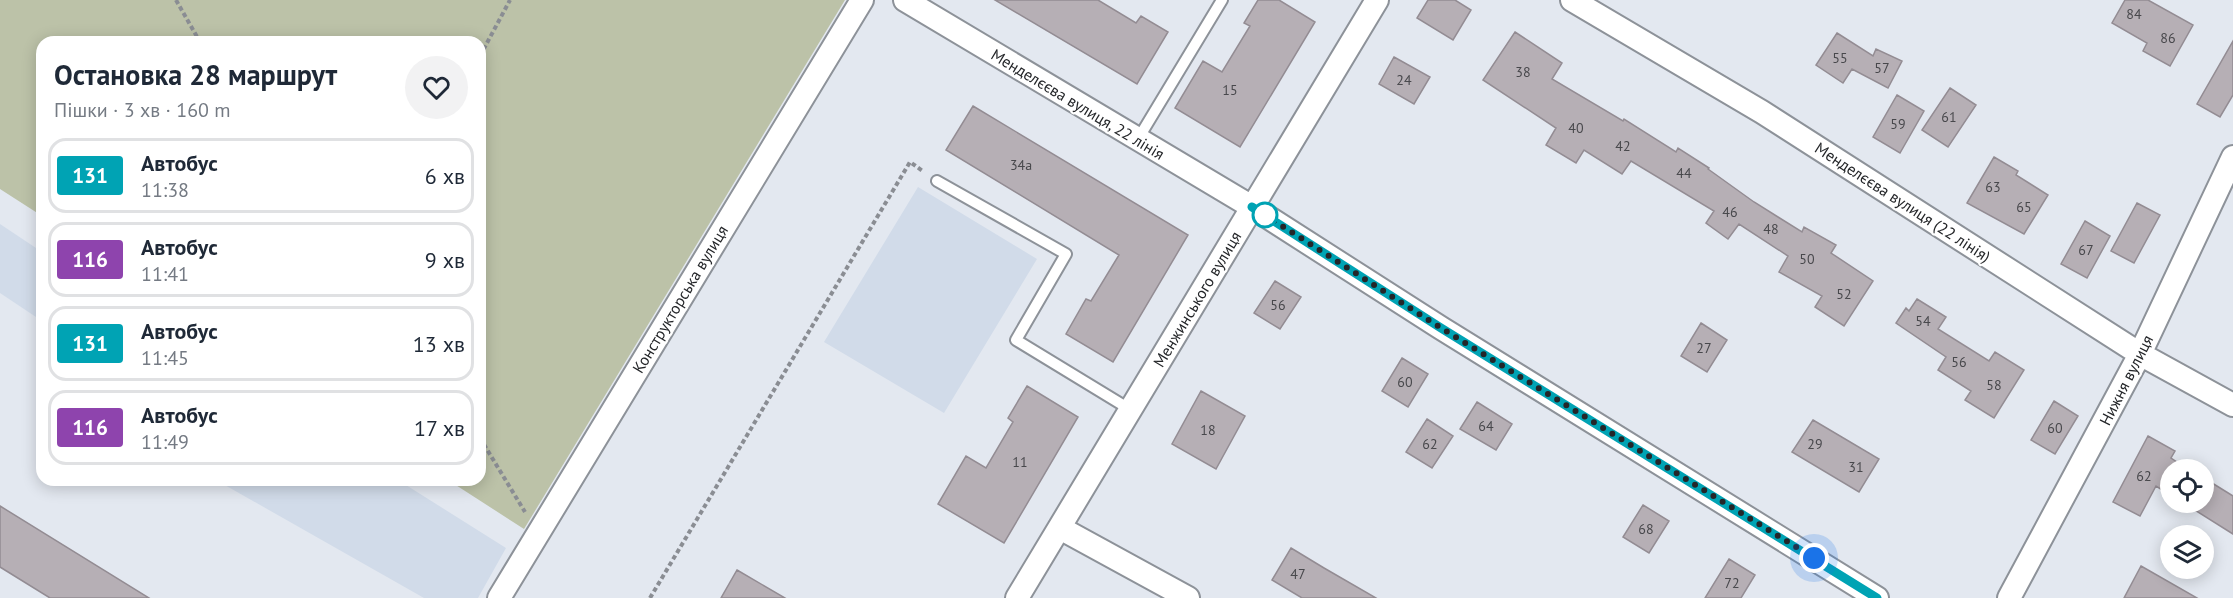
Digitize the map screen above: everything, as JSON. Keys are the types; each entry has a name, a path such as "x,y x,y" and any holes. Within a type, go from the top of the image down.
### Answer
{"street":[{"name":"Конструкторська вулиця","path":"499,598 862,0"},
{"name":"Менделєєва вулиця, 22 лінія","path":"904,0 1252,207 1451,334 1877,598"},
{"name":"Менжинського вулиця","path":"1017,598 1377,0"},
{"name":"Менделєєва вулиця (22 лiнiя)","path":"1572,0 1762,112 2140,354 2233,405"},
{"name":"Нижня вулиця","path":"2009,598 2140,354 2233,157"},
{"path":"1060,528 1188,598"}],"lane":[{"path":"1138,139 1222,0"},
{"path":"937,181 1066,254 1016,340 1131,410"}],"path":[{"path":"176,0 197,36"},
{"path":"486,45 510,0"},
{"path":"650,598 910,162 937,181"},
{"path":"486,448 538,534"}],"shaded area":[{"path":"918,187 1037,259 944,413 824,342"},
{"path":"0,224 36,248 36,317 0,293"},
{"path":"227,486 408,486 506,548 478,598 424,598"}],"green space":[{"path":"0,0 845,0 524,529 457,486 486,486 486,36 36,36 36,212 0,189"}],"building":[{"path":"995,0 1098,0 1136,23 1141,16 1168,32 1137,84"},
{"path":"1258,0 1279,0 1315,22 1240,147 1175,108 1203,61 1222,72 1250,26 1244,23"},
{"path":"1428,0 1455,0 1471,10 1453,40 1417,18"},
{"path":"2125,0 2148,0 2193,25 2170,66 2143,51 2147,43 2112,23"},
{"path":"1515,32 1562,63 1552,79 1623,121 1624,119 1676,152 1678,148 1754,202 1802,232 1804,227 1836,245 1831,253 1873,281 1844,326 1815,307 1822,296 1779,272 1788,256 1739,224 1728,239 1706,223 1714,211 1631,161 1622,174 1584,150 1576,163 1546,145 1556,128 1483,80"},
{"path":"1837,33 1873,56 1876,49 1902,61 1888,88 1852,69 1843,83 1816,65"},
{"path":"2233,41 2233,95 2220,117 2197,104"},
{"path":"1394,57 1430,77 1414,104 1379,84"},
{"path":"1950,88 1976,105 1948,147 1922,130"},
{"path":"1897,95 1924,111 1900,153 1873,137"},
{"path":"973,106 1188,235 1113,362 1066,334 1086,299 1091,301 1119,255 946,150"},
{"path":"1994,157 2018,171 2016,175 2048,195 2024,234 1967,203"},
{"path":"2137,203 2160,215 2134,263 2111,251"},
{"path":"2085,221 2110,236 2087,278 2061,264"},
{"path":"1275,281 1301,297 1280,329 1254,313"},
{"path":"1917,299 1946,317 1938,329 1989,361 1995,352 2024,370 1994,418 1965,400 1971,391 1938,370 1946,357 1896,323 1906,308 1909,311"},
{"path":"1701,323 1727,340 1707,372 1681,356"},
{"path":"1402,358 1428,374 1408,407 1382,391"},
{"path":"1027,386 1078,417 1004,543 938,504 966,456 986,468 1013,422 1008,418"},
{"path":"1201,391 1245,416 1216,469 1172,444"},
{"path":"2054,401 2078,416 2055,454 2031,440"},
{"path":"1477,402 1512,424 1496,450 1460,429"},
{"path":"1427,419 1453,436 1432,468 1406,452"},
{"path":"1813,420 1879,459 1859,492 1792,452"},
{"path":"2148,436 2175,451 2172,459 2160,459 2160,489 2156,486 2140,516 2113,502"},
{"path":"2214,484 2233,496 2233,534 2200,513 2214,513"},
{"path":"1643,505 1669,521 1649,553 1623,537"},
{"path":"0,506 149,598 50,598 0,567"},
{"path":"1291,548 1376,598 1302,598 1272,580"},
{"path":"1729,559 1755,575 1741,598 1705,598"},
{"path":"2141,566 2160,579 2197,598 2124,598"},
{"path":"737,570 785,598 721,598"}],"bus line":[{"name":"131","path":"1252,207 1441,328 1877,598"}],"route":[{"path":"1265,215 1441,328 1814,558"}]}
